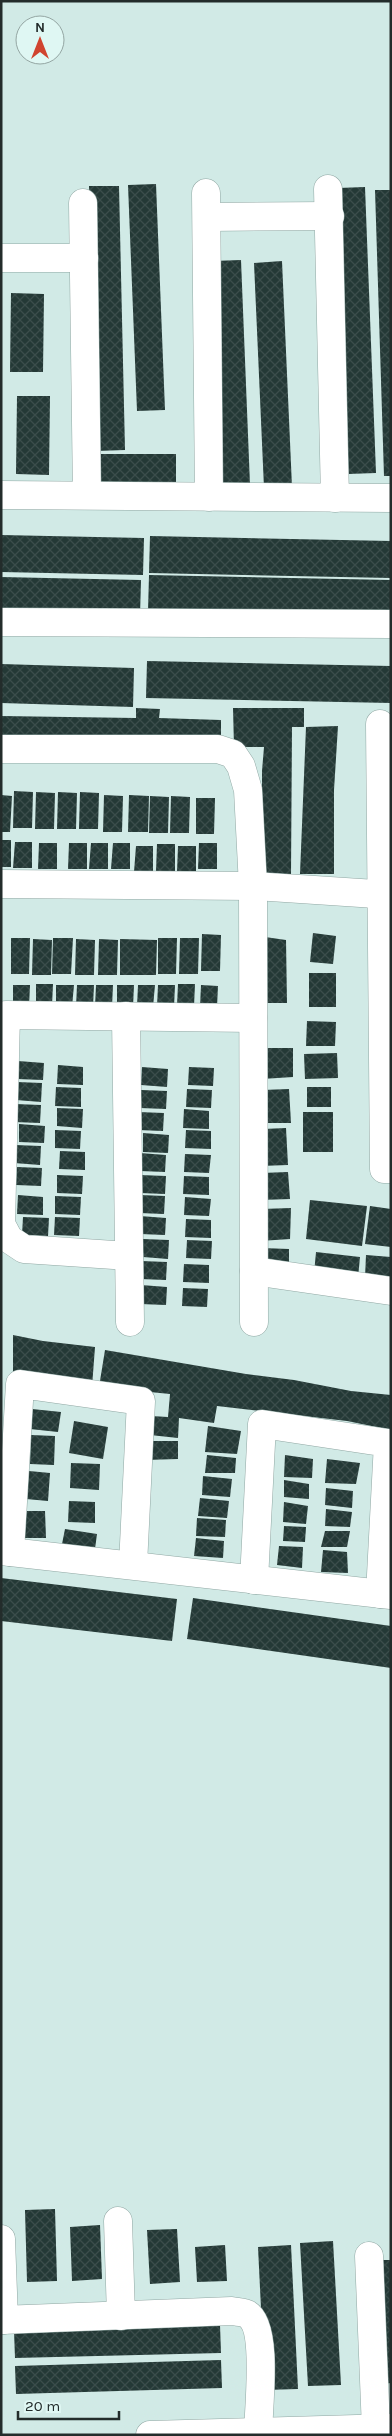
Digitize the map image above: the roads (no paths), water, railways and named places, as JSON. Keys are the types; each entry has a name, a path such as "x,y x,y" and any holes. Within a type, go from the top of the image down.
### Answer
{"street":[{"path":"328,189 335,498"},
{"path":"83,203 87,496"},
{"path":"209,497 206,205 330,216"},
{"path":"1,258 84,258"},
{"path":"1,495 391,498"},
{"path":"1,622 391,624"},
{"path":"380,724 386,772 387,1047 384,1169 391,1170"},
{"path":"1,749 218,749 233,754 241,766 248,790 253,886 254,1322"},
{"path":"1,884 253,886 386,895"},
{"path":"129,1256 24,1249 9,1239 1,1224 6,1015 253,1018"},
{"path":"126,1016 130,1322"},
{"path":"254,1271 391,1291"},
{"path":"133,1565 141,1401 20,1384 5,1552 386,1595 388,1443 262,1424 254,1580"},
{"path":"118,2221 121,2316"},
{"path":"1,2239 3,2320 232,2311 247,2314 256,2324 260,2342 258,2433"},
{"path":"150,2435 383,2428 368,2256"}]}
